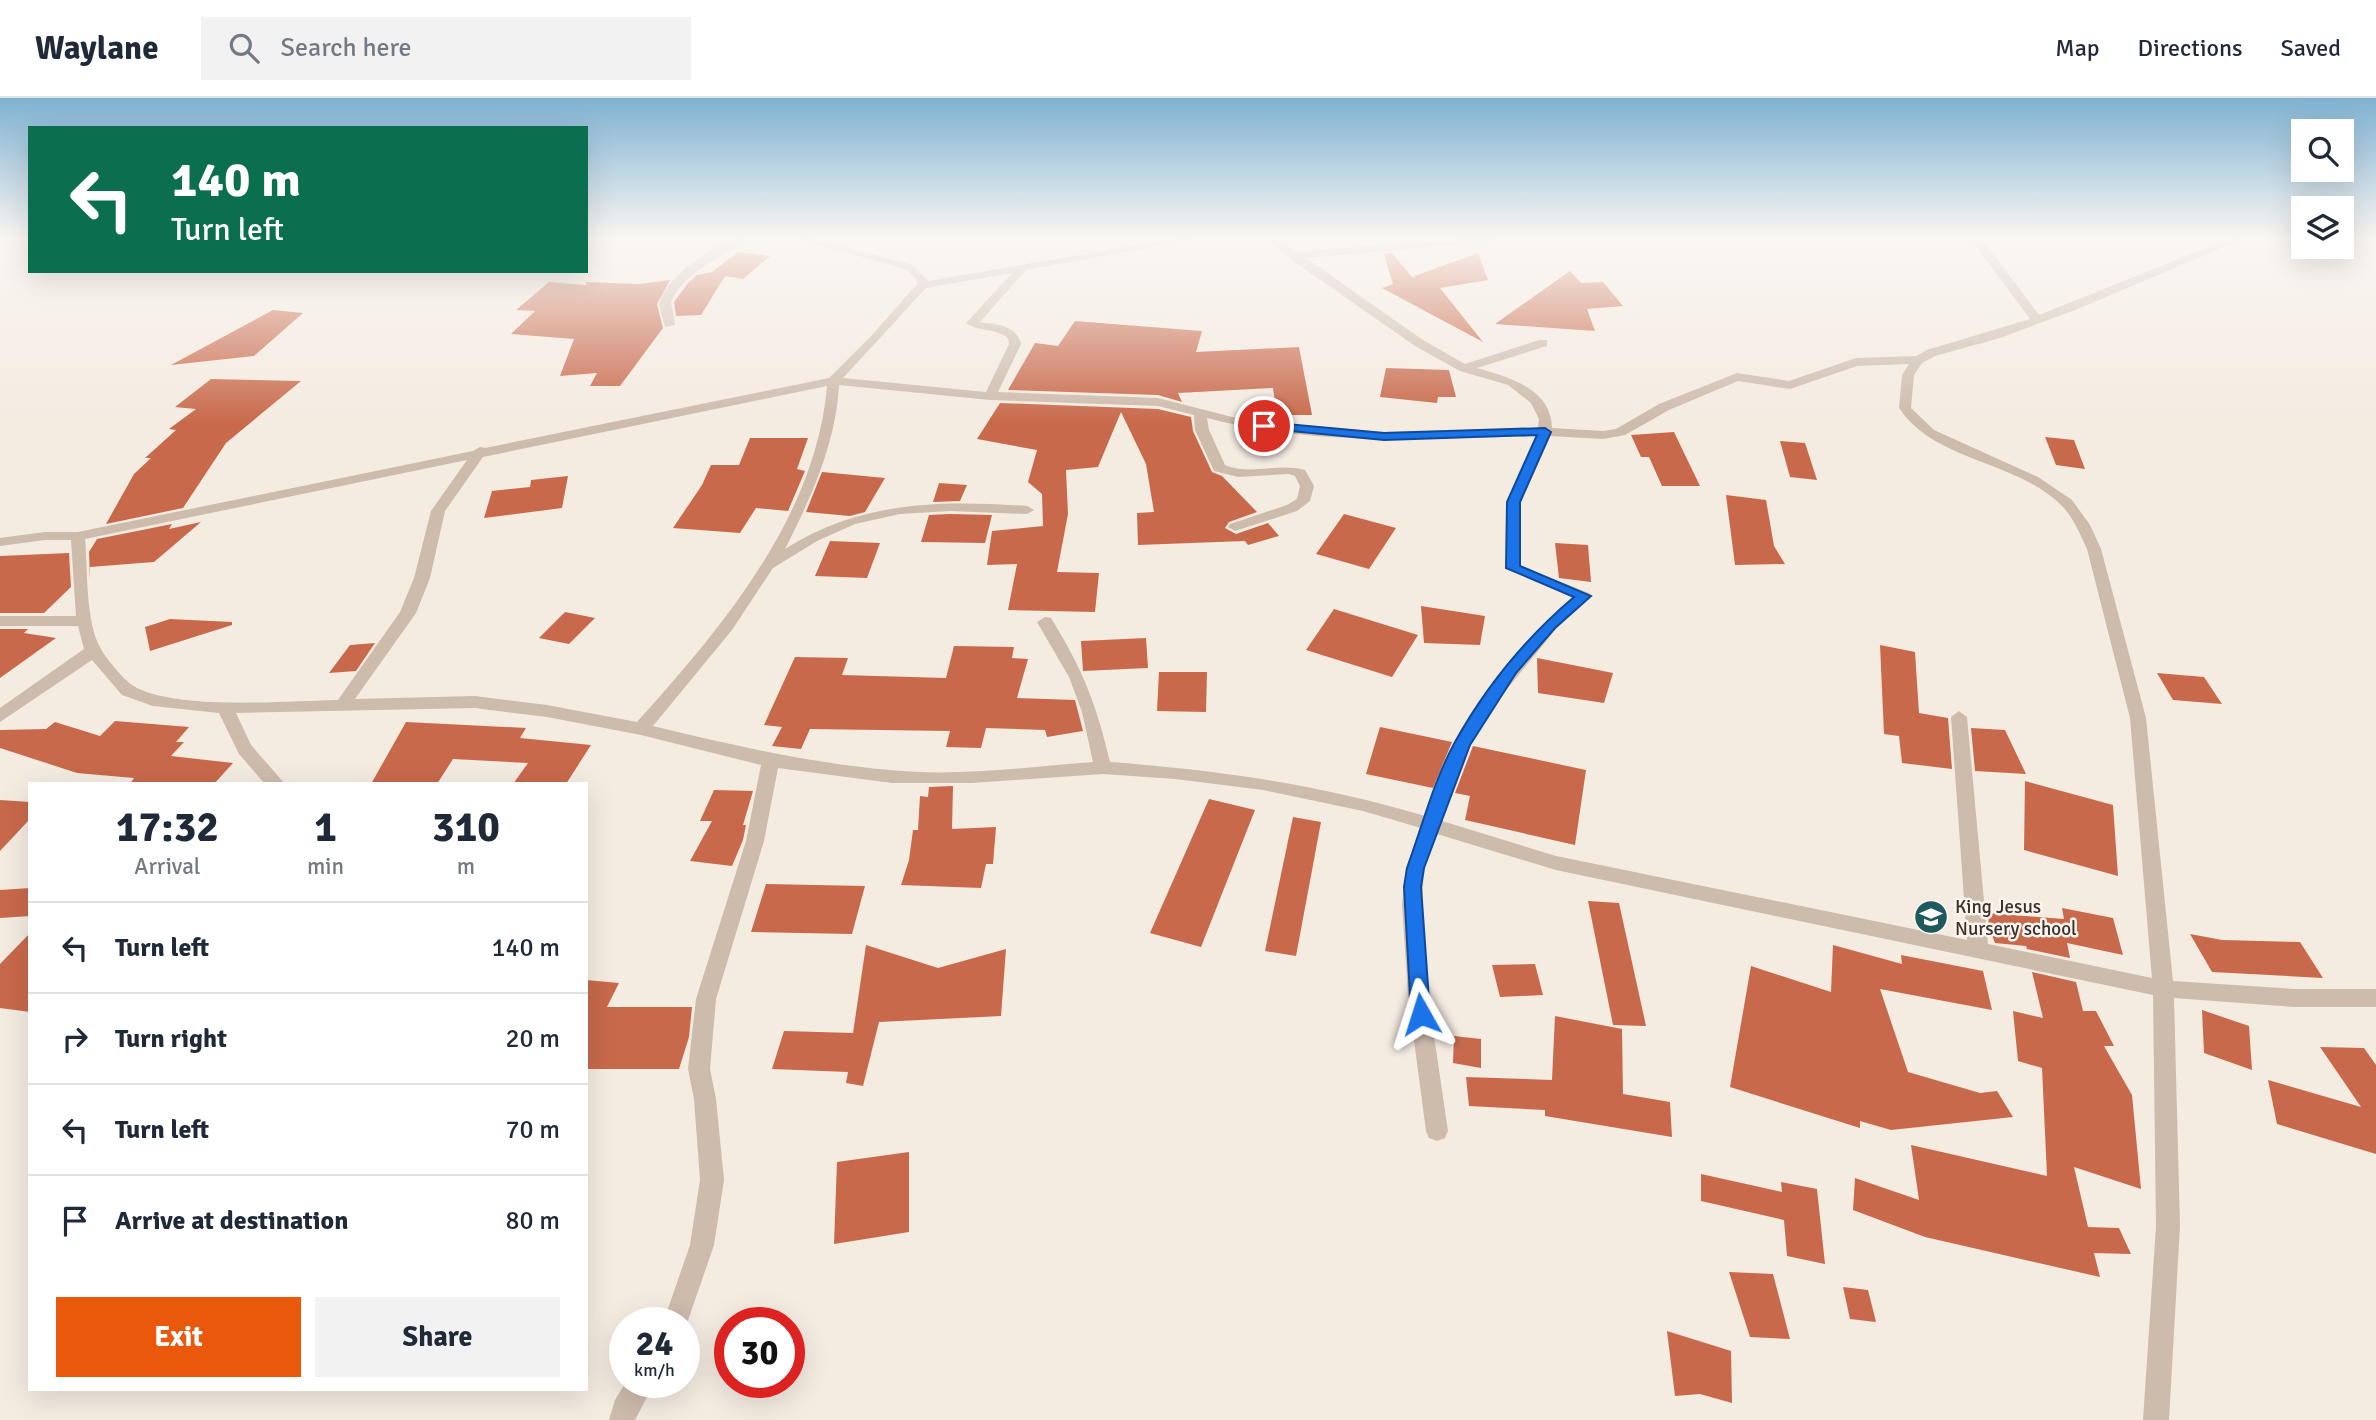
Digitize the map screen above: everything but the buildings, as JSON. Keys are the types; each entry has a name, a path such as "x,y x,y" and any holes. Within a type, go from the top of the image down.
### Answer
{"street":[{"path":"666,300 664,310 669,326"},
{"path":"640,729 692,671 768,566 787,535 814,472 830,409 832,381 876,338 909,300"},
{"path":"990,396 1015,344 1015,338 1009,331 972,323 993,300"},
{"path":"1356,300 1419,343 1464,368 1512,382 1537,401 1545,419 1545,432 1514,502 1513,568 1584,596 1550,625 1483,708 1462,744 1415,868 1412,905 1418,995 1437,1131"},
{"path":"2021,300 2036,319"},
{"path":"0,541 45,536 78,536 322,487 481,451 832,381 990,396 1158,402 1244,424 1384,436 1545,432 1614,435 1664,407 1737,377 1790,385 1856,362 1918,360 2092,300"},
{"path":"1464,368 1543,343"},
{"path":"1918,360 1908,375 1905,396 1905,408 1914,421 1953,445 2050,489 2067,503 2083,525 2094,549 2138,718 2163,989 2168,1226 2156,1420"},
{"path":"1200,414 1202,430 1219,468 1236,473 1291,470 1300,473 1307,486 1303,501 1292,508 1235,527"},
{"path":"344,703 408,613 422,578 438,511 481,451"},
{"path":"768,566 825,532 883,514 935,505 1027,510"},
{"path":"78,536 84,621 93,651 128,691 153,700 225,708 344,703 488,703 640,729 771,761 928,778 1103,768 1175,773 1263,784 1363,804 1556,863 2163,989 2294,998 2376,998"},
{"path":"0,621 84,621"},
{"path":"1045,622 1077,677 1090,712 1103,768"},
{"path":"0,716 93,651"},
{"path":"225,708 236,737 256,767 274,782"},
{"path":"1959,717 1979,950"},
{"path":"681,1307 702,1245 712,1180 705,1099 699,1069 706,999 755,841 771,761"},
{"path":"622,1420 624,1409 631,1398"}],"place":[{"name":"King Jesus Nursery school","path":"1931,917"}],"route":[{"path":"1264,426 1384,436 1545,432 1514,502 1511,519 1513,568 1584,596 1550,625 1511,670 1483,708 1462,744 1415,868 1412,887 1421,1014"}]}
